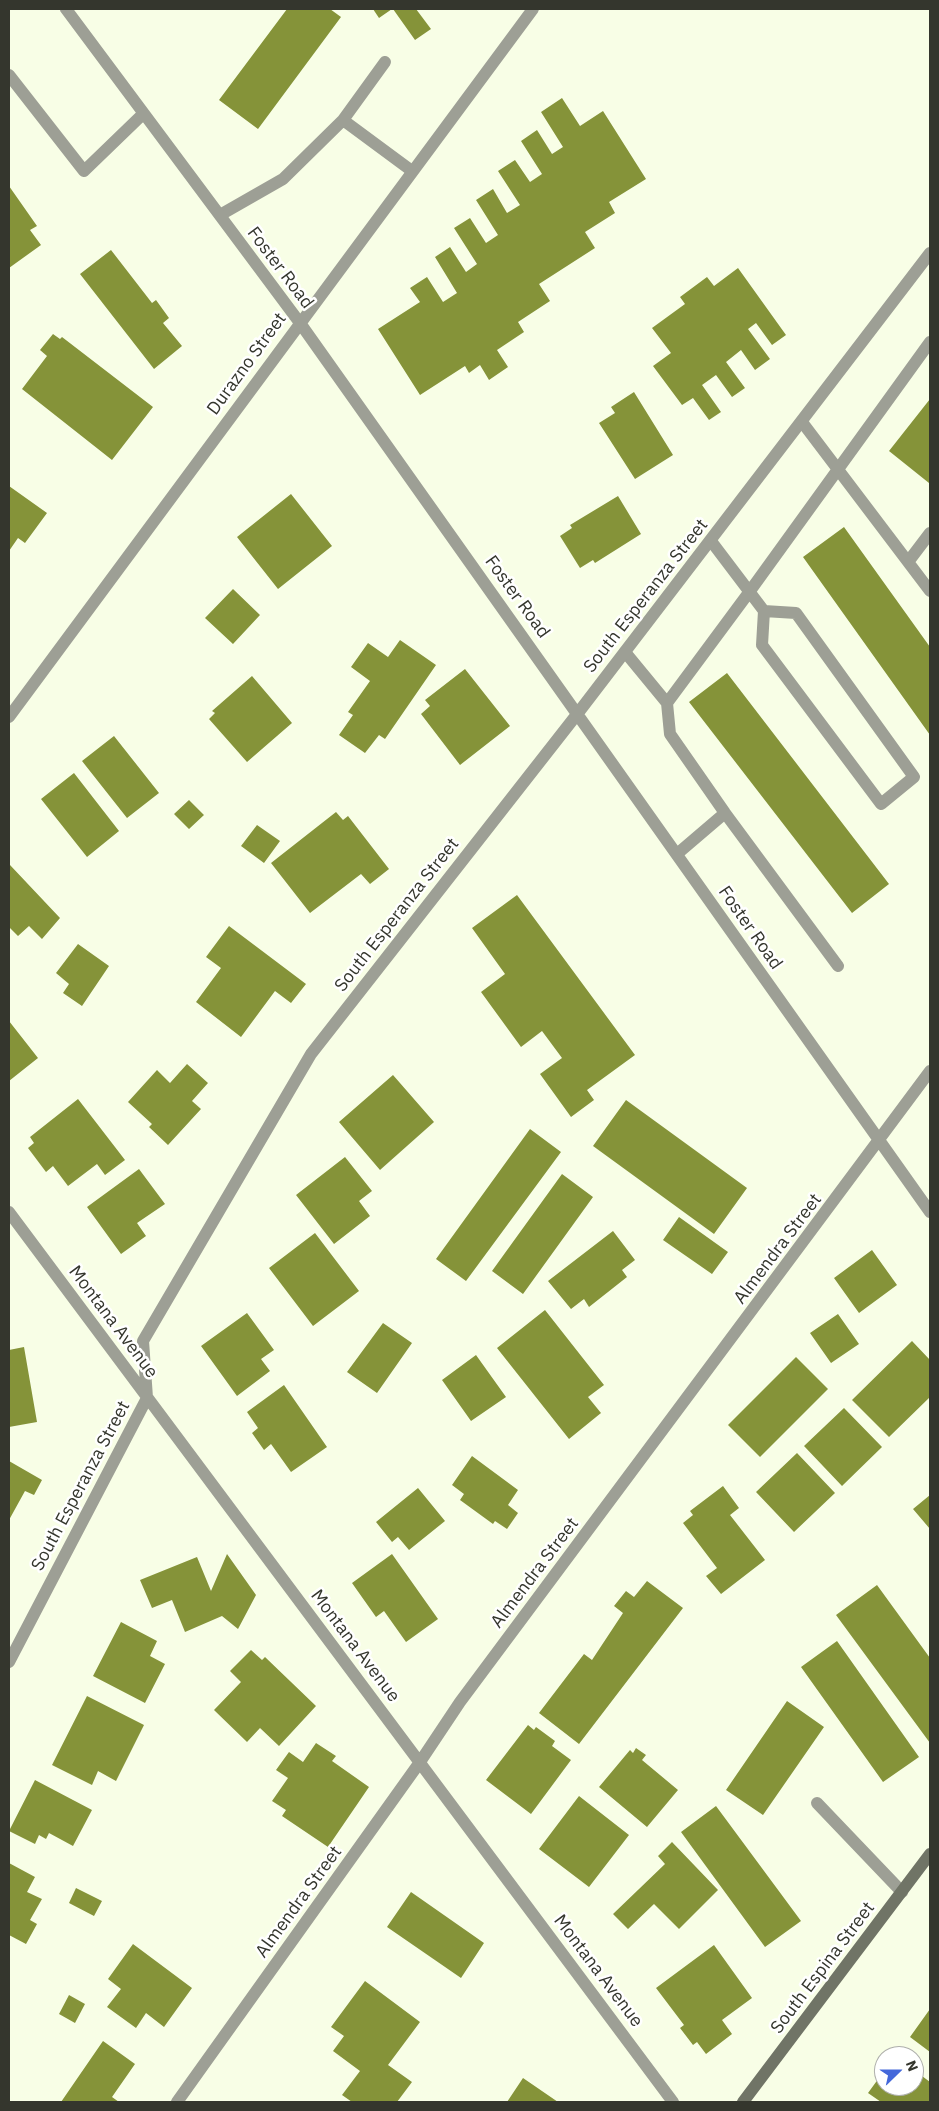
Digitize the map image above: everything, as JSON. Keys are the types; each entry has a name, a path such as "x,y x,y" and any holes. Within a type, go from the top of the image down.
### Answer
{"street":[{"name":"Foster Road","path":"66,9 300,323 930,1212"},
{"name":"Durazno Street","path":"9,717 533,9"},
{"path":"220,215 282,179 342,120 384,62"},
{"path":"9,75 84,171 143,114"},
{"path":"342,120 412,171"},
{"name":"South Esperanza Street","path":"9,1662 147,1398 144,1341 311,1054 711,541 930,253"},
{"path":"667,703 930,342"},
{"path":"802,422 930,591"},
{"path":"908,562 930,533"},
{"path":"711,541 764,611 762,645 881,804 914,777 796,613 764,611"},
{"path":"625,652 667,703 670,734 725,813 838,966"},
{"path":"677,854 725,813"},
{"name":"Almendra Street","path":"177,2102 420,1762 460,1702 879,1142 930,1071"},
{"name":"Montana Avenue","path":"9,1212 673,2102"},
{"path":"817,1803 902,1892"},
{"name":"South Espina Street","path":"743,2102 930,1854"}],"building":[{"path":"287,9 330,9 341,17 258,129 219,100"},
{"path":"373,9 392,9 379,18"},
{"path":"393,9 416,9 431,29 415,40"},
{"path":"562,98 580,126 603,111 646,179 609,202 615,213 585,232 595,248 539,284 550,301 518,322 524,332 497,350 508,367 489,380 480,365 469,373 465,366 420,395 378,329 420,302 410,288 427,277 443,302 457,293 435,257 450,247 466,272 477,264 454,228 470,218 486,243 498,235 476,200 493,189 507,213 520,205 498,171 515,160 530,182 542,174 521,141 537,130 552,154 563,147 541,112"},
{"path":"9,186 37,226 30,230 41,245 9,268"},
{"path":"111,250 152,303 156,300 169,318 163,323 182,346 154,369 80,274"},
{"path":"738,268 786,335 772,345 756,323 748,329 770,359 755,370 741,350 726,362 745,388 732,397 716,375 702,385 721,412 709,420 693,398 682,405 653,366 671,353 652,328 685,304 680,297 707,277 714,286"},
{"path":"53,334 60,339 62,337 153,407 112,460 22,389 47,356 40,350"},
{"path":"634,392 673,455 635,479 599,423 615,413 611,407"},
{"path":"930,399 930,481 929,483 889,451"},
{"path":"9,486 47,513 25,543 18,538 9,551"},
{"path":"291,494 332,546 278,589 237,537"},
{"path":"618,496 641,534 595,563 593,560 580,568 560,536 572,528 570,525"},
{"path":"844,527 930,647 930,735 803,557"},
{"path":"233,589 260,615 233,644 205,618"},
{"path":"400,640 436,665 385,739 379,735 365,753 339,735 353,715 348,712 370,681 351,667 368,643 388,657"},
{"path":"465,669 510,726 460,765 421,714 430,706 425,700"},
{"path":"727,673 889,884 852,913 689,702"},
{"path":"252,676 292,723 247,762 209,719 215,713 212,711"},
{"path":"114,736 159,793 127,818 82,761"},
{"path":"74,773 119,831 87,857 41,799"},
{"path":"189,800 204,815 189,829 174,814"},
{"path":"336,812 343,820 348,816 389,869 370,884 361,874 310,913 271,863"},
{"path":"257,825 280,841 264,863 241,846"},
{"path":"10,865 60,918 42,939 29,926 18,936 9,927"},
{"path":"517,895 635,1055 587,1090 594,1100 571,1117 540,1074 562,1058 542,1031 521,1047 481,992 505,974 472,928"},
{"path":"229,926 306,984 291,1003 275,991 241,1037 196,1002 221,968 206,957"},
{"path":"78,944 109,966 82,1006 63,993 69,984 56,973"},
{"path":"9,1021 38,1058 9,1081"},
{"path":"187,1064 208,1083 192,1101 201,1109 168,1145 149,1127 152,1124 128,1102 157,1070 170,1083"},
{"path":"393,1075 434,1122 380,1170 339,1122"},
{"path":"78,1099 125,1160 105,1175 97,1164 68,1186 53,1166 46,1172 28,1148 34,1143 30,1137"},
{"path":"626,1100 747,1188 714,1234 593,1146"},
{"path":"530,1129 561,1152 466,1281 436,1259"},
{"path":"345,1157 372,1191 359,1201 370,1216 334,1244 296,1195"},
{"path":"139,1169 165,1204 137,1223 146,1236 121,1254 87,1207"},
{"path":"562,1174 593,1197 523,1294 492,1271"},
{"path":"679,1217 728,1252 712,1274 663,1240"},
{"path":"613,1231 635,1260 622,1270 627,1277 589,1307 584,1299 571,1309 548,1281"},
{"path":"315,1233 359,1291 313,1326 269,1268"},
{"path":"872,1250 897,1285 859,1313 834,1278"},
{"path":"545,1310 604,1385 588,1397 601,1413 569,1439 497,1348"},
{"path":"247,1313 274,1350 261,1359 270,1371 237,1396 201,1346"},
{"path":"838,1314 859,1344 831,1363 810,1333"},
{"path":"383,1323 412,1343 377,1393 347,1372"},
{"path":"912,1341 930,1360 930,1397 889,1437 852,1400"},
{"path":"24,1347 37,1422 9,1427 9,1350"},
{"path":"476,1355 506,1397 471,1421 442,1380"},
{"path":"796,1357 828,1389 760,1457 728,1425"},
{"path":"284,1385 327,1447 291,1472 271,1444 264,1450 252,1433 258,1428 247,1412"},
{"path":"844,1408 882,1447 842,1486 804,1446"},
{"path":"797,1453 835,1493 794,1532 756,1492"},
{"path":"472,1456 518,1490 508,1505 518,1513 507,1529 495,1521 493,1524 460,1500 464,1494 452,1485"},
{"path":"9,1461 42,1480 34,1495 25,1491 9,1520"},
{"path":"723,1486 739,1508 730,1515 765,1560 721,1594 706,1576 717,1568 683,1523 693,1515 690,1511"},
{"path":"418,1488 445,1521 409,1550 398,1537 392,1542 376,1522"},
{"path":"930,1495 930,1529 913,1509"},
{"path":"227,1554 256,1595 238,1629 222,1616 185,1632 172,1600 152,1608 140,1580 197,1557 211,1591"},
{"path":"392,1554 438,1619 406,1642 384,1611 376,1617 352,1583"},
{"path":"647,1581 683,1608 579,1744 539,1713 584,1654 592,1660 623,1613 614,1606 626,1591 634,1597"},
{"path":"877,1585 930,1658 930,1743 836,1615"},
{"path":"121,1622 157,1641 150,1656 165,1664 145,1703 93,1676"},
{"path":"837,1641 919,1757 883,1782 801,1667"},
{"path":"251,1650 262,1660 265,1657 316,1706 279,1746 260,1728 247,1742 214,1710 241,1682 230,1671"},
{"path":"87,1696 144,1725 116,1781 98,1771 92,1785 52,1765"},
{"path":"787,1701 824,1727 763,1815 726,1790"},
{"path":"528,1725 534,1730 536,1727 555,1741 552,1746 571,1760 531,1814 486,1780"},
{"path":"316,1743 336,1756 332,1761 369,1787 328,1847 282,1816 286,1810 272,1801 288,1778 276,1770 289,1752 303,1762"},
{"path":"636,1748 646,1755 642,1760 678,1790 647,1827 599,1787 630,1750 633,1753"},
{"path":"35,1780 92,1810 73,1846 49,1833 46,1839 39,1835 35,1844 9,1831"},
{"path":"579,1796 629,1835 589,1887 539,1849"},
{"path":"716,1806 801,1921 765,1947 681,1832"},
{"path":"672,1842 718,1890 679,1929 654,1904 628,1929 613,1914 665,1864 658,1856"},
{"path":"9,1863 35,1877 27,1892 42,1899 30,1920 37,1924 26,1944 9,1935"},
{"path":"76,1888 102,1901 94,1916 69,1903"},
{"path":"411,1892 484,1943 461,1978 387,1927"},
{"path":"133,1944 192,1988 164,2027 146,2013 136,2028 107,2007 121,1989 108,1979"},
{"path":"714,1945 752,1998 722,2020 732,2034 706,2054 697,2042 693,2045 680,2028 684,2025 656,1988"},
{"path":"365,1981 420,2022 388,2065 412,2082 397,2102 352,2102 342,2095 360,2071 333,2051 344,2036 331,2027"},
{"path":"69,1995 85,2004 75,2023 59,2014"},
{"path":"930,2009 930,2052 910,2037"},
{"path":"103,2041 135,2064 112,2097 119,2102 61,2102"},
{"path":"523,2078 558,2102 507,2102"},
{"path":"924,2078 930,2082 930,2102 881,2102 868,2093 874,2085 874,2096 924,2096"}]}
